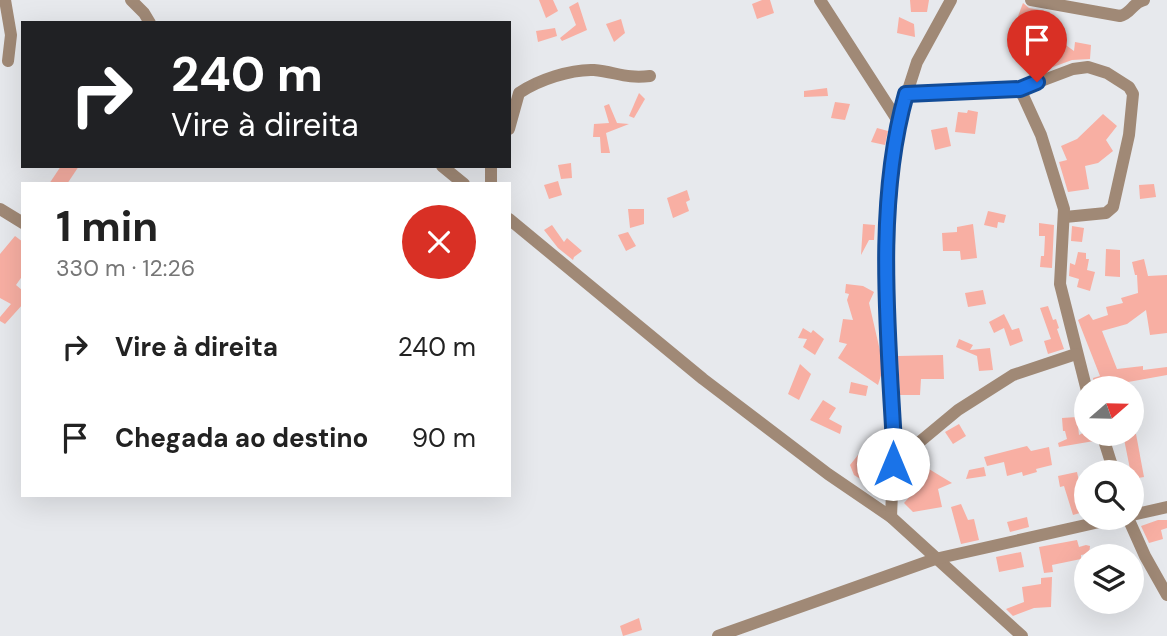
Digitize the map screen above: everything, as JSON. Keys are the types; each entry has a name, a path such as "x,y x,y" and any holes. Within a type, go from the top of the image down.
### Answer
{"street":[{"path":"4,62 11,36 5,0"},
{"path":"131,0 149,21"},
{"path":"820,0 898,121"},
{"path":"891,517 894,444 885,266 898,121 917,62 951,0"},
{"path":"1031,0 1120,16 1125,15 1138,1 1144,0"},
{"path":"906,94 1020,89 1073,69 1088,68 1107,73 1129,86 1133,94 1129,135 1113,207 1106,213 1065,217"},
{"path":"511,122 519,93 543,81 580,71 631,78 650,76"},
{"path":"1020,89 1041,135 1065,217 1060,284 1083,376"},
{"path":"444,168 462,182"},
{"path":"0,209 21,222"},
{"path":"511,221 702,379 828,474 891,517 934,559 1022,636"},
{"path":"893,464 958,410 1013,375 1076,354"},
{"path":"1144,512 1167,507"},
{"path":"718,636 934,559 1074,528"},
{"path":"1133,530 1167,594"}],"building":[{"path":"539,0 553,0 558,11 546,18"},
{"path":"770,0 774,13 757,19 752,4"},
{"path":"910,0 929,0 927,12 911,12"},
{"path":"578,2 587,30 562,41 560,38 576,25 569,7"},
{"path":"1023,3 1029,8 1050,12 1048,23 1061,27 1056,38 1074,51 1075,42 1091,45 1090,59 1072,60 1053,67 1055,50 1038,41 1046,26 1029,19 1017,19"},
{"path":"899,17 914,24 915,37 897,33"},
{"path":"621,19 625,33 614,42 606,24"},
{"path":"555,28 557,36 538,42 536,31"},
{"path":"827,88 828,96 804,97 804,91"},
{"path":"639,93 645,99 634,118 629,116"},
{"path":"835,102 850,104 845,120 831,118"},
{"path":"609,104 617,123 629,124 606,133 610,153 601,153 600,137 593,137 594,124 609,123 604,106"},
{"path":"968,110 978,112 975,134 955,132 958,112 967,113"},
{"path":"1103,114 1117,126 1106,140 1113,151 1098,163 1085,166 1089,189 1068,192 1059,162 1067,160 1061,146 1077,139"},
{"path":"947,127 951,146 935,150 931,130"},
{"path":"877,128 888,131 885,145 871,142"},
{"path":"571,163 572,178 561,179 558,165"},
{"path":"60,168 78,168 68,182 50,182"},
{"path":"558,181 562,195 549,199 544,185"},
{"path":"1154,184 1156,197 1140,199 1139,185"},
{"path":"687,190 690,200 686,202 689,211 673,218 667,198"},
{"path":"628,209 644,209 644,224 630,228"},
{"path":"988,211 1006,215 1004,223 998,222 997,228 984,225"},
{"path":"1039,223 1054,225 1052,268 1040,267 1041,256 1044,256 1045,236 1039,236"},
{"path":"863,224 875,225 874,240 869,240 861,255"},
{"path":"973,224 977,258 961,260 960,251 943,251 942,233 957,232 957,227"},
{"path":"552,225 564,242 567,238 582,251 573,260 558,248 544,230"},
{"path":"1072,226 1084,228 1082,242 1071,241"},
{"path":"628,232 636,246 626,251 618,235"},
{"path":"15,236 21,240 21,278 16,285 21,289 21,306 5,324 0,321 0,317 11,304 0,298 0,254"},
{"path":"1106,249 1120,250 1120,277 1105,276"},
{"path":"1078,252 1086,253 1086,259 1089,259 1087,270 1095,272 1090,291 1077,287 1079,279 1069,276 1070,263 1075,265"},
{"path":"1144,259 1148,276 1167,275 1167,333 1150,335 1146,310 1127,324 1102,331 1117,369 1167,367 1167,375 1144,379 1144,376 1100,376 1078,320 1089,314 1093,320 1108,315 1106,307 1123,303 1121,298 1138,293 1137,275 1132,262"},
{"path":"846,284 863,286 874,292 869,303 881,355 882,372 878,385 838,358 847,344 839,342 843,319 853,320 847,300 849,294 845,293"},
{"path":"983,290 986,304 968,307 965,293"},
{"path":"1048,306 1053,320 1056,319 1064,349 1048,354 1044,341 1051,339 1040,308"},
{"path":"1004,314 1012,330 1019,328 1023,341 1010,346 1004,328 994,333 989,322"},
{"path":"803,328 811,333 813,330 824,339 815,355 803,347 807,339 798,338"},
{"path":"959,339 973,345 970,350 990,348 993,370 979,371 977,356 956,347"},
{"path":"943,355 944,379 921,379 920,395 900,395 898,356"},
{"path":"800,364 811,374 799,400 788,394"},
{"path":"851,382 868,386 866,396 849,393"},
{"path":"823,400 836,408 829,419 842,426 840,434 810,420"},
{"path":"1074,417 1074,444 1059,447 1058,443 1067,439 1062,418"},
{"path":"959,424 966,436 953,444 945,432"},
{"path":"1027,446 1031,451 1049,447 1052,465 1023,476 1022,472 1007,476 1004,462 987,466 984,457"},
{"path":"1125,446 1138,446 1141,460 1128,460"},
{"path":"858,455 868,460 866,462 876,472 865,482 854,475 850,465"},
{"path":"924,466 952,483 938,489 942,507 913,512 904,503 911,495 901,490 901,483 908,468 920,473"},
{"path":"984,467 986,476 966,479 969,470"},
{"path":"1074,473 1074,515 1064,486 1060,487 1058,476"},
{"path":"961,504 968,520 974,519 979,540 961,544 951,507"},
{"path":"1027,517 1029,527 1010,532 1007,522"},
{"path":"1167,520 1167,528 1161,530 1163,539 1149,543 1143,530 1144,525"},
{"path":"1077,540 1078,544 1074,544 1074,560 1052,565 1053,572 1044,573 1039,547"},
{"path":"1021,552 1024,567 999,572 996,557"},
{"path":"1052,577 1051,607 1034,608 1013,616 1006,609 1024,602 1022,587 1041,584 1041,578"},
{"path":"639,618 642,630 623,636 620,626"}],"route":[{"path":"893,464 885,266 898,121 906,94 1020,89 1037,82"}]}
